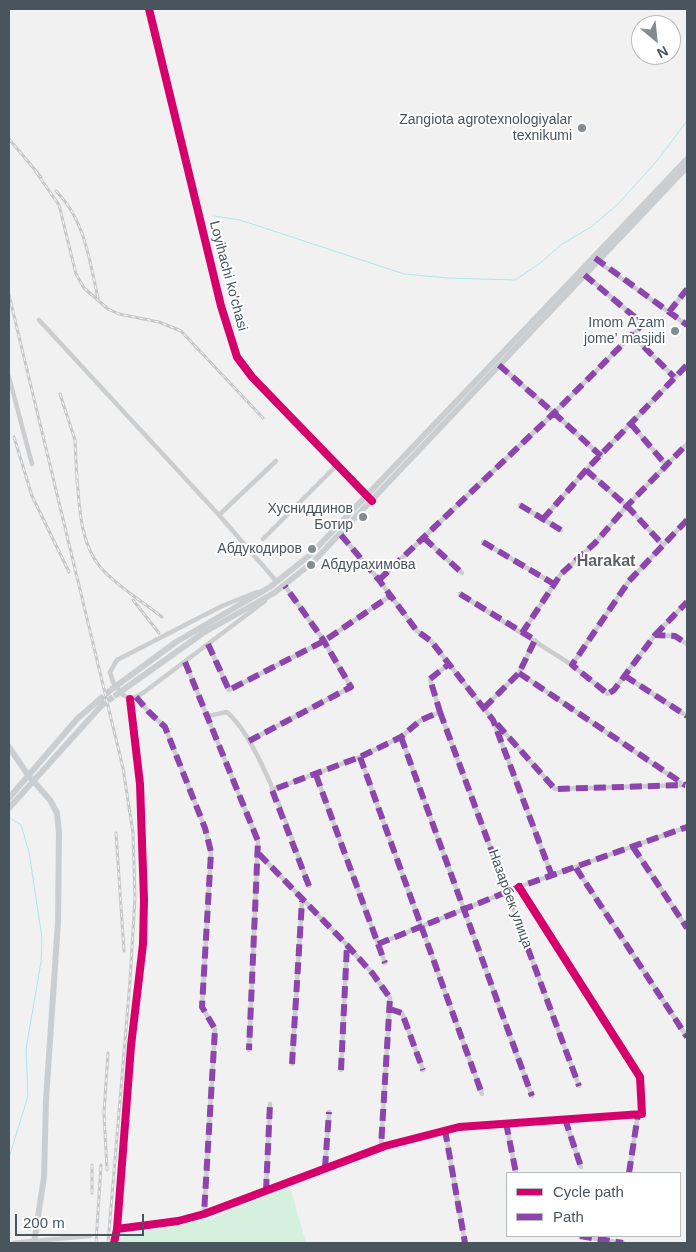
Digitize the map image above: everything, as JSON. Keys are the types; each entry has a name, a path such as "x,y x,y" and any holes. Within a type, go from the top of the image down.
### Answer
{"main road":[{"path":"597,260 687,159"},
{"path":"114,689 272,590 285,586 341,535 370,498 687,167"},
{"path":"272,590 277,582 310,555 370,498 583,274"},
{"path":"9,808 77,719 100,703"},
{"path":"9,747 55,808 59,833 58,922 46,1100 44,1177 34,1242"},
{"path":"9,798 31,777"}],"street":[{"name":"Loyihachi ko'chasi","path":"149,9 221,306 237,357 252,377 370,498"},
{"path":"597,260 687,325"},
{"path":"379,580 643,324 583,274"},
{"path":"669,312 687,289"},
{"path":"39,320 220,515 277,582"},
{"path":"631,334 674,377"},
{"path":"498,365 554,412 601,456"},
{"path":"543,519 586,470 687,365"},
{"path":"9,377 32,464"},
{"path":"631,424 666,465"},
{"path":"522,633 561,574 595,543 626,506 687,444"},
{"path":"220,515 276,462"},
{"path":"263,539 336,465"},
{"path":"586,470 626,506 663,545"},
{"path":"520,505 561,530"},
{"path":"572,665 629,582 687,520"},
{"path":"341,535 379,580 417,631 431,641 493,720 555,789 686,786"},
{"path":"424,538 462,573"},
{"path":"482,542 554,584"},
{"path":"249,741 351,687 324,641 285,586"},
{"path":"272,590 208,644 136,697 130,699 114,689 110,672 117,660 222,606 272,590"},
{"path":"460,594 535,640 572,665 608,694 614,690 625,676 654,635 687,602"},
{"path":"208,644 229,690 324,641 390,596"},
{"path":"654,635 675,636 687,644"},
{"path":"484,708 519,672 535,640"},
{"path":"185,662 258,841 259,854 249,1050"},
{"name":"Назарбек улица","path":"449,664 430,679 440,712 579,1086"},
{"path":"519,672 686,786"},
{"path":"625,676 687,716"},
{"path":"136,697 165,727 205,828 211,852 202,1007 215,1029 204,1214"},
{"path":"114,1243 117,1229 131,1046 142,944 144,900 140,784 130,699"},
{"path":"208,716 227,712 240,723 272,790 309,886"},
{"path":"272,790 360,757 401,736 421,720 440,712"},
{"path":"493,720 552,876"},
{"path":"401,736 532,1096"},
{"path":"360,757 482,1094"},
{"path":"316,775 385,962"},
{"path":"378,944 508,894 519,887 687,827"},
{"path":"633,847 687,928"},
{"path":"259,854 302,901 347,944 373,974 390,998 381,1147"},
{"path":"576,868 687,1037"},
{"path":"117,1229 178,1222 204,1214 381,1147 445,1130 459,1127 642,1114 640,1077 519,887"},
{"path":"292,1064 302,901"},
{"path":"341,1070 347,944"},
{"path":"390,1009 402,1012 423,1070"},
{"path":"266,1191 270,1104"},
{"path":"325,1168 329,1112"},
{"path":"630,1172 638,1114"},
{"path":"565,1119 581,1168"},
{"path":"506,1124 516,1172"},
{"path":"445,1130 465,1243"},
{"path":"14,1243 90,1236"},
{"path":"586,1237 623,1243"}],"green space":[{"path":"290,1187 306,1243 121,1243 123,1236 213,1218"}],"waterway":[{"path":"214,216 240,220 404,274 448,278 515,280 539,264 562,244 591,227 618,204 656,162 687,121"},
{"path":"9,1158 28,1096 26,1049 41,962 42,938 29,852 21,825 10,818"}],"tunnel":[{"path":"99,700 112,689"},
{"path":"101,706 116,695"}],"railway":[{"path":"9,139 41,177"},
{"path":"36,172 59,205 76,274 84,288 108,309 119,314 159,322 181,331 263,418"},
{"path":"56,191 66,202 80,227 98,298"},
{"path":"9,295 123,768 133,833 135,898 130,981 108,1243"},
{"path":"60,394 75,440 77,482"},
{"path":"14,437 32,496 69,572"},
{"path":"77,475 82,524 94,558 101,568 115,581 162,617"},
{"path":"133,600 159,633"},
{"path":"116,833 124,951"},
{"path":"107,1170 104,1113 108,1053"},
{"path":"92,1165 92,1193"},
{"path":"96,1243 101,1165"}],"marked path":[{"path":"595,258 687,325"},
{"path":"379,580 554,413 643,324 581,272"},
{"path":"669,312 687,289"},
{"path":"631,334 674,377"},
{"path":"499,365 601,456"},
{"path":"543,519 586,470 687,365"},
{"path":"631,424 666,465"},
{"path":"522,633 561,574 595,543 627,506 687,444"},
{"path":"586,470 627,506 663,545"},
{"path":"520,505 561,530"},
{"path":"687,520 629,581 572,665 608,694 614,690 655,635 675,636 687,644"},
{"path":"341,535 379,580 417,631 431,641 493,720 552,876"},
{"path":"424,538 462,573"},
{"path":"483,542 554,584"},
{"path":"249,741 351,687 322,638 285,586"},
{"path":"460,594 535,640 519,673 484,708"},
{"path":"208,644 229,690 324,641 390,596"},
{"path":"655,635 687,602"},
{"path":"185,662 258,841 249,1050"},
{"path":"309,886 272,790 360,757 401,737 421,720 440,712 430,679 449,664"},
{"path":"519,673 685,785"},
{"path":"625,676 687,716"},
{"path":"136,697 165,727 205,828 211,852 202,1007 215,1029 204,1214"},
{"path":"440,712 579,1086"},
{"path":"497,724 555,789 685,785"},
{"path":"401,737 532,1096"},
{"path":"360,757 482,1094"},
{"path":"316,775 385,963"},
{"path":"378,944 519,887 687,827"},
{"path":"633,847 687,928"},
{"path":"259,854 347,945 373,974 390,998 381,1147"},
{"path":"576,868 687,1037"},
{"path":"292,1064 302,901"},
{"path":"341,1070 347,945"},
{"path":"390,1009 402,1013 423,1070"},
{"path":"266,1191 270,1104"},
{"path":"325,1168 329,1112"},
{"path":"629,1172 638,1114"},
{"path":"565,1119 581,1167"},
{"path":"506,1123 516,1172"},
{"path":"445,1130 465,1243"},
{"path":"586,1237 623,1243"}],"cycle path":[{"path":"149,9 221,306 237,357 252,377 372,501"},
{"path":"114,1243 117,1229 131,1046 143,944 144,900 140,784 130,699"},
{"path":"117,1229 178,1221 204,1214 385,1146 459,1127 642,1114 640,1077 519,887"}],"place":[{"name":"Zangiota agrotexnologiyalar texnikumi","path":"582,128"},
{"name":"Imom A’zam jome’ masjidi","path":"675,331"},
{"name":"Хусниддинов Ботир","path":"363,517"},
{"name":"Абдукодиров","path":"312,549"},
{"name":"Абдурахимова","path":"311,565"}],"district":[{"name":"Harakat","path":"606,562"}]}
